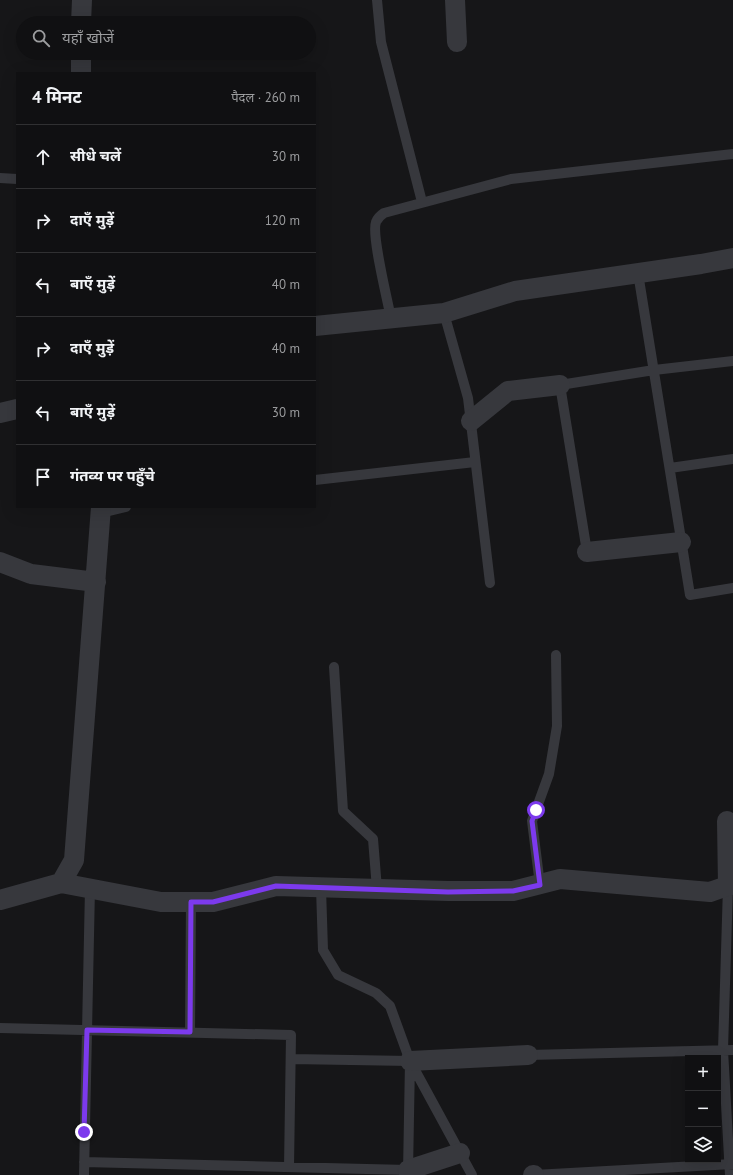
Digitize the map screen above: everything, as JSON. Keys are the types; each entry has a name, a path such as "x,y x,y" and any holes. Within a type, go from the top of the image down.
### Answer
{"street":[{"path":"81,16 82,0"},
{"path":"455,0 457,42"},
{"path":"81,60 81,72"},
{"path":"316,326 444,313 515,291 733,258"},
{"path":"471,421 508,391 560,385"},
{"path":"0,413 16,408"},
{"path":"61,883 74,860 101,510"},
{"path":"587,552 681,542"},
{"path":"0,562 31,574 96,582"},
{"path":"0,578 31,574"},
{"path":"0,900 61,883 161,902 213,902 276,886 513,891 560,879 710,892 730,885 727,821"},
{"path":"74,860 90,888"},
{"path":"410,1061 528,1055"},
{"path":"408,1172 460,1153"}],"lane":[{"path":"377,0 381,42 422,202"},
{"path":"391,319 376,240 375,223 378,217 384,213 511,179 733,154"},
{"path":"0,178 16,179"},
{"path":"638,273 690,595 733,588"},
{"path":"444,313 468,398 490,583"},
{"path":"587,552 560,385 654,370 733,361"},
{"path":"670,468 733,458"},
{"path":"316,480 476,462"},
{"path":"101,510 118,508"},
{"path":"540,885 532,821 549,774 557,726 556,655"},
{"path":"334,667 343,811 373,839 377,889"},
{"path":"534,1175 731,1168 728,1050 730,885"},
{"path":"84,1175 90,888"},
{"path":"321,888 323,950 338,975 376,993 390,1006 410,1061 472,1175"},
{"path":"190,1032 191,902"},
{"path":"0,1028 291,1035 289,1167"},
{"path":"528,1055 728,1050"},
{"path":"291,1059 410,1061"},
{"path":"84,1162 258,1171 289,1167 408,1172 410,1061"}],"route":[{"path":"84,1132 87,1030 190,1032 191,902 213,902 276,886 448,892 513,891 540,885 532,821 536,810"}]}
